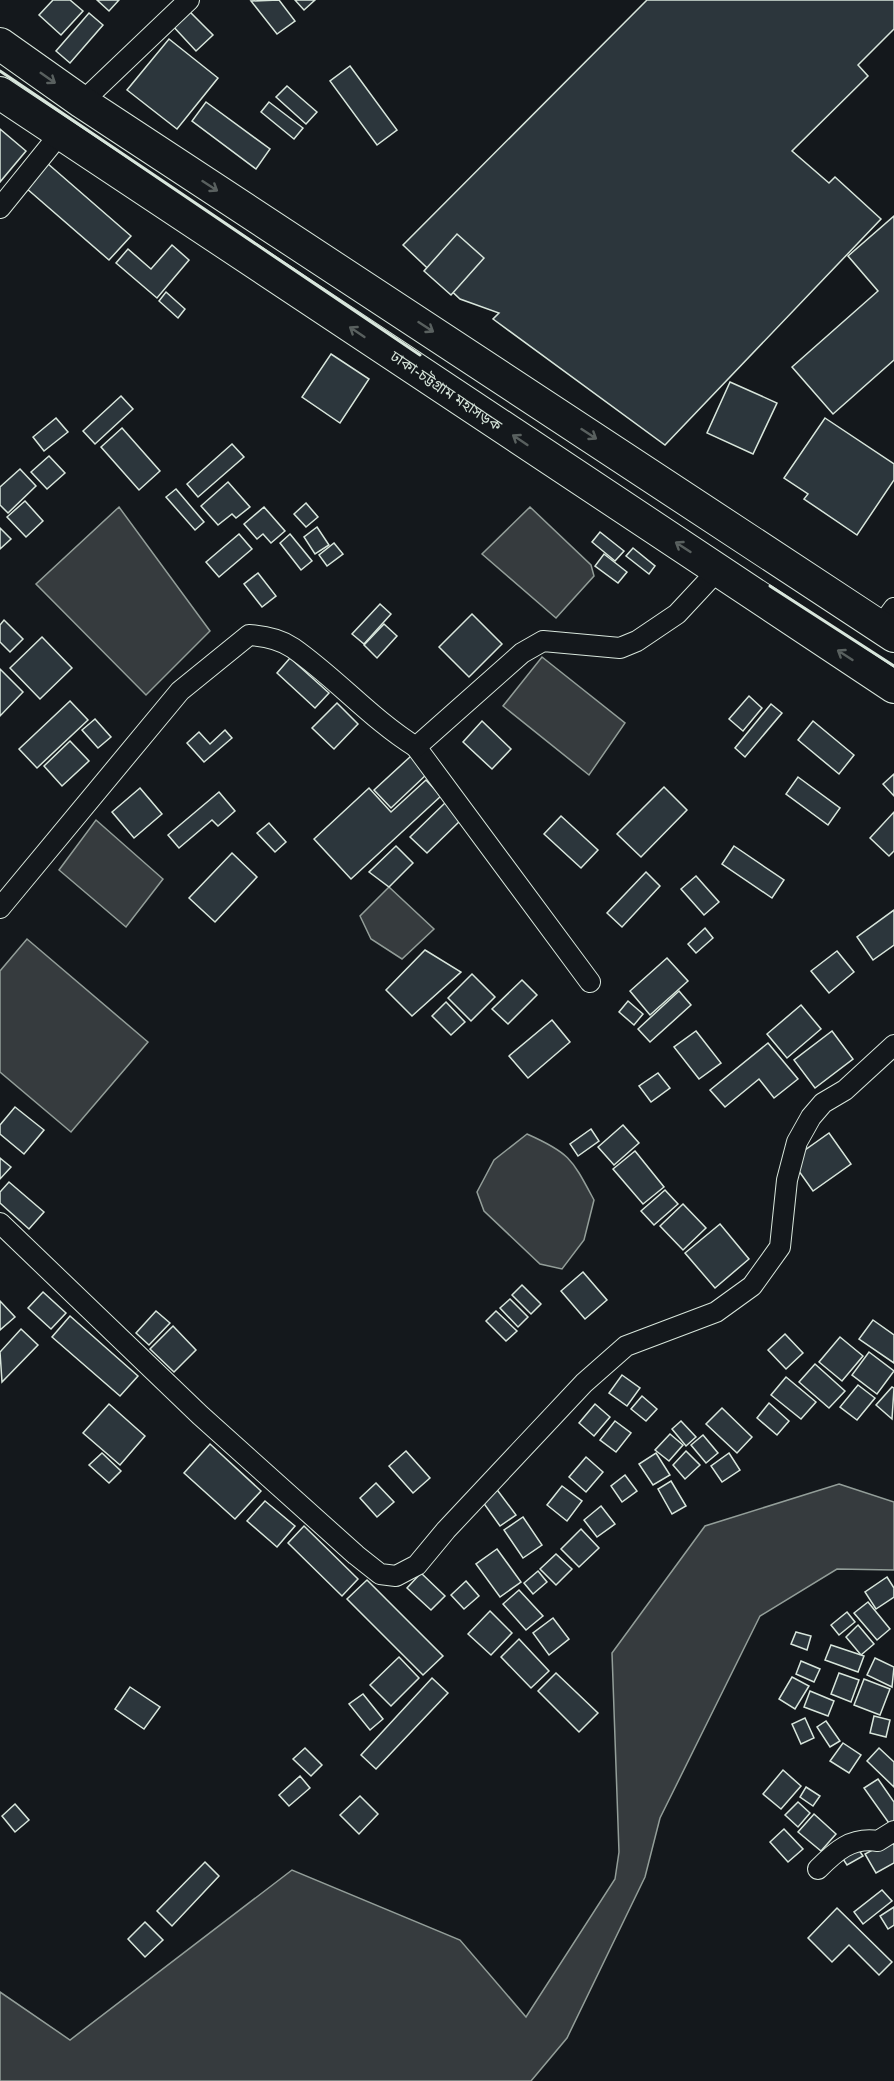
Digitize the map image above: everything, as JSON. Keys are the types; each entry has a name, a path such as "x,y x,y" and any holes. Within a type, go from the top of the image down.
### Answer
{"highway":[{"path":"0,44 82,102 889,624"},
{"name":"ঢাকা-চট্টগ্রাম মহাসড়ক","path":"0,93 59,135 894,687"}],"street":[{"path":"82,102 189,0"},
{"path":"0,208 59,135"},
{"path":"416,747 522,653 543,641 620,648 637,641 677,614 718,570"},
{"path":"0,908 180,691 249,635 266,636 292,647 391,731 416,747 590,982"},
{"path":"0,1223 200,1415 356,1555 380,1574 396,1576 417,1565 446,1530 584,1383 626,1346 716,1312 752,1286 780,1247 787,1180 797,1142 811,1117 823,1103 845,1090 894,1045"},
{"path":"818,1869 845,1845 864,1839 878,1841 894,1831"}],"shaded area":[{"path":"119,507 210,631 146,695 36,584"},
{"path":"530,507 591,565 594,576 556,618 482,554"},
{"path":"542,657 625,723 589,775 503,706"},
{"path":"96,820 163,879 126,927 59,870"},
{"path":"389,887 434,929 402,959 371,939 360,916"},
{"path":"27,939 148,1042 71,1132 0,1072 0,971"},
{"path":"527,1134 561,1152 574,1166 594,1200 584,1240 562,1269 540,1264 484,1211 477,1192 494,1160"},
{"path":"839,1484 894,1502 894,1570 837,1569 760,1616 660,1818 645,1877 567,2038 531,2081 0,2081 0,1992 70,2040 292,1870 460,1940 526,2017 615,1879 619,1852 612,1653 705,1526"}],"building":[{"path":"53,0 70,0 83,11 61,35 39,15"},
{"path":"97,0 119,0 109,11"},
{"path":"279,0 295,21 277,34 251,1"},
{"path":"295,0 315,0 304,10"},
{"path":"647,0 894,0 894,29 858,65 868,76 792,151 829,183 835,177 881,219 665,445 493,319 499,313 460,299 403,245"},
{"path":"187,9 213,35 196,51 171,24"},
{"path":"89,13 103,25 70,63 56,51"},
{"path":"169,39 218,78 177,129 127,90"},
{"path":"350,66 397,130 377,145 330,81"},
{"path":"287,86 317,112 306,124 276,97"},
{"path":"206,102 270,149 256,169 192,121"},
{"path":"269,102 303,128 294,139 261,112"},
{"path":"0,129 26,151 0,182"},
{"path":"47,163 131,236 109,260 26,188"},
{"path":"894,216 894,360 833,414 792,367 878,291 848,256"},
{"path":"457,234 484,258 451,295 424,271"},
{"path":"172,245 189,260 157,298 116,263 128,249 151,269"},
{"path":"166,292 185,309 178,318 159,301"},
{"path":"331,354 369,379 340,423 302,397"},
{"path":"730,382 777,403 753,454 707,433"},
{"path":"121,396 133,409 95,444 83,431"},
{"path":"56,418 68,432 44,451 33,437"},
{"path":"825,418 894,464 894,480 857,535 804,499 808,494 784,478"},
{"path":"122,428 160,471 139,490 101,447"},
{"path":"232,444 244,457 198,497 187,484"},
{"path":"49,456 65,473 47,489 31,472"},
{"path":"20,469 36,486 8,513 0,505 0,487"},
{"path":"228,482 250,507 236,518 232,514 218,525 201,506"},
{"path":"176,489 204,522 195,530 166,497"},
{"path":"25,501 43,521 26,537 7,517"},
{"path":"306,503 318,517 306,527 294,514"},
{"path":"264,507 285,531 271,543 263,534 257,539 244,524"},
{"path":"317,527 329,545 315,554 304,537"},
{"path":"0,528 11,539 0,549"},
{"path":"600,532 624,551 615,561 592,542"},
{"path":"239,534 252,549 219,577 206,562"},
{"path":"290,534 312,561 301,570 280,543"},
{"path":"334,543 343,554 327,566 319,555"},
{"path":"633,548 655,566 649,574 626,556"},
{"path":"604,554 627,572 618,583 595,566"},
{"path":"258,573 276,596 262,607 244,584"},
{"path":"380,604 391,614 364,644 352,634"},
{"path":"472,614 502,644 469,677 439,647"},
{"path":"4,620 23,639 10,652 0,642 0,625"},
{"path":"384,624 397,636 377,658 364,645"},
{"path":"42,637 72,668 40,699 10,668"},
{"path":"290,658 329,693 315,708 277,673"},
{"path":"0,669 23,692 0,716"},
{"path":"749,696 762,708 743,731 729,719"},
{"path":"70,701 88,720 37,768 19,749"},
{"path":"337,703 358,724 334,749 312,728"},
{"path":"771,704 782,713 745,757 735,748"},
{"path":"95,719 111,737 98,748 82,730"},
{"path":"482,721 511,749 492,769 463,742"},
{"path":"813,721 854,755 839,774 798,740"},
{"path":"225,730 232,738 204,762 187,743 199,732 210,744"},
{"path":"70,741 89,761 62,786 44,766"},
{"path":"411,756 427,774 391,808 374,790"},
{"path":"894,774 894,796 883,784"},
{"path":"798,777 840,808 828,825 786,794"},
{"path":"426,780 441,796 351,879 314,839 369,788 391,812"},
{"path":"664,787 687,810 641,857 617,834"},
{"path":"140,788 162,814 134,838 112,812"},
{"path":"219,792 235,811 218,826 212,820 179,848 168,835"},
{"path":"446,802 462,819 427,853 410,837"},
{"path":"894,812 894,851 889,856 870,838"},
{"path":"561,816 598,850 581,868 544,834"},
{"path":"269,823 286,842 275,852 257,833"},
{"path":"396,846 413,863 389,887 369,872"},
{"path":"734,846 784,880 772,898 722,864"},
{"path":"232,853 257,877 215,922 189,898"},
{"path":"646,872 660,886 622,927 607,913"},
{"path":"696,876 719,902 704,915 681,889"},
{"path":"894,910 894,945 873,960 857,937"},
{"path":"705,928 713,938 696,953 688,944"},
{"path":"425,950 461,972 412,1016 386,990"},
{"path":"837,951 854,972 829,993 811,971"},
{"path":"667,958 688,981 650,1015 630,991"},
{"path":"472,974 495,997 471,1021 448,998"},
{"path":"522,980 537,995 508,1024 492,1009"},
{"path":"679,991 691,1005 650,1042 638,1029"},
{"path":"628,1001 643,1014 634,1025 619,1012"},
{"path":"446,1002 465,1022 451,1035 432,1016"},
{"path":"801,1005 821,1029 787,1058 767,1034"},
{"path":"552,1020 570,1042 528,1078 509,1056"},
{"path":"696,1031 721,1063 699,1079 674,1047"},
{"path":"832,1031 853,1059 815,1088 794,1060"},
{"path":"768,1043 798,1079 774,1098 759,1079 725,1107 710,1090"},
{"path":"658,1073 670,1088 651,1102 639,1086"},
{"path":"15,1107 44,1130 24,1154 0,1134 0,1125"},
{"path":"623,1125 639,1143 614,1165 598,1147"},
{"path":"591,1129 599,1141 578,1156 570,1144"},
{"path":"829,1133 851,1164 813,1191 791,1160"},
{"path":"635,1151 664,1187 643,1204 613,1169"},
{"path":"0,1158 11,1167 0,1179"},
{"path":"9,1182 44,1212 29,1229 0,1203 0,1192"},
{"path":"665,1190 678,1204 654,1225 641,1211"},
{"path":"683,1204 706,1228 683,1250 660,1226"},
{"path":"720,1224 749,1259 715,1288 685,1253"},
{"path":"583,1272 607,1300 585,1319 561,1291"},
{"path":"522,1285 541,1304 531,1314 512,1295"},
{"path":"43,1292 66,1313 51,1329 28,1308"},
{"path":"510,1299 528,1317 518,1327 500,1308"},
{"path":"0,1301 15,1317 0,1330"},
{"path":"156,1311 170,1323 149,1345 136,1333"},
{"path":"496,1311 517,1331 506,1341 486,1321"},
{"path":"70,1316 138,1376 120,1396 52,1337"},
{"path":"873,1320 894,1335 894,1363 859,1339"},
{"path":"173,1326 196,1350 174,1372 150,1349"},
{"path":"21,1329 38,1345 2,1382 0,1352"},
{"path":"785,1334 803,1353 786,1369 768,1350"},
{"path":"840,1337 863,1356 842,1381 819,1362"},
{"path":"869,1352 894,1371 877,1394 852,1375"},
{"path":"815,1364 845,1391 829,1408 799,1382"},
{"path":"622,1375 640,1388 627,1406 609,1393"},
{"path":"786,1377 816,1402 801,1419 771,1395"},
{"path":"858,1385 875,1398 857,1420 840,1407"},
{"path":"892,1387 894,1388 892,1419 876,1405"},
{"path":"642,1396 657,1409 646,1421 631,1409"},
{"path":"769,1403 789,1421 777,1435 757,1418"},
{"path":"109,1404 145,1436 120,1465 83,1433"},
{"path":"595,1404 610,1417 594,1436 579,1423"},
{"path":"722,1408 752,1437 737,1453 706,1424"},
{"path":"615,1421 631,1433 616,1452 600,1440"},
{"path":"681,1421 696,1437 686,1446 672,1429"},
{"path":"670,1434 683,1445 669,1461 655,1450"},
{"path":"703,1435 718,1453 706,1463 691,1445"},
{"path":"210,1444 261,1491 235,1519 184,1473"},
{"path":"406,1451 430,1478 413,1493 389,1466"},
{"path":"686,1451 700,1465 685,1479 673,1465"},
{"path":"102,1453 121,1471 109,1483 89,1465"},
{"path":"656,1453 670,1475 653,1485 639,1464"},
{"path":"729,1453 740,1470 722,1482 711,1466"},
{"path":"586,1457 603,1472 586,1492 569,1477"},
{"path":"625,1475 637,1491 622,1502 611,1486"},
{"path":"671,1481 686,1506 672,1514 658,1489"},
{"path":"376,1483 394,1502 377,1517 360,1498"},
{"path":"562,1486 582,1501 567,1521 547,1505"},
{"path":"495,1487 516,1515 500,1526 480,1498"},
{"path":"265,1501 295,1526 277,1547 247,1521"},
{"path":"601,1506 615,1524 597,1537 584,1520"},
{"path":"523,1517 542,1545 523,1558 504,1530"},
{"path":"304,1526 358,1579 342,1596 288,1543"},
{"path":"581,1529 599,1548 579,1567 561,1549"},
{"path":"497,1549 521,1582 500,1597 476,1564"},
{"path":"556,1554 572,1569 556,1585 540,1569"},
{"path":"538,1571 547,1582 533,1594 524,1583"},
{"path":"421,1573 445,1596 431,1610 407,1588"},
{"path":"887,1577 894,1588 894,1597 876,1609 865,1592"},
{"path":"367,1580 443,1656 423,1675 347,1599"},
{"path":"466,1581 479,1596 464,1609 451,1595"},
{"path":"519,1590 543,1616 526,1630 503,1604"},
{"path":"868,1602 890,1629 877,1640 854,1613"},
{"path":"490,1611 512,1633 491,1655 468,1634"},
{"path":"847,1612 855,1622 839,1635 831,1625"},
{"path":"553,1618 569,1639 549,1655 533,1633"},
{"path":"858,1625 874,1644 861,1655 846,1637"},
{"path":"796,1632 811,1636 807,1650 791,1644"},
{"path":"519,1639 549,1671 531,1688 501,1657"},
{"path":"831,1645 864,1656 858,1672 825,1660"},
{"path":"399,1657 419,1678 391,1706 370,1685"},
{"path":"875,1658 894,1667 892,1687 867,1675"},
{"path":"801,1661 820,1669 814,1682 796,1674"},
{"path":"556,1673 598,1713 579,1732 538,1691"},
{"path":"839,1673 859,1680 851,1702 831,1694"},
{"path":"792,1677 809,1686 795,1709 779,1699"},
{"path":"432,1678 448,1693 376,1769 361,1755"},
{"path":"864,1679 890,1689 880,1715 854,1705"},
{"path":"130,1687 160,1707 144,1729 115,1709"},
{"path":"810,1691 834,1701 828,1716 804,1707"},
{"path":"363,1694 383,1719 370,1730 349,1704"},
{"path":"874,1716 890,1720 886,1737 870,1733"},
{"path":"805,1718 814,1738 801,1744 792,1724"},
{"path":"826,1721 840,1741 830,1747 817,1727"},
{"path":"843,1743 861,1755 849,1773 830,1761"},
{"path":"305,1748 322,1765 311,1776 293,1759"},
{"path":"879,1748 894,1762 894,1787 867,1761"},
{"path":"783,1770 801,1786 781,1809 763,1794"},
{"path":"300,1776 310,1788 289,1806 279,1795"},
{"path":"878,1779 894,1802 894,1824 891,1826 864,1788"},
{"path":"806,1787 820,1796 813,1806 800,1797"},
{"path":"360,1796 378,1814 359,1834 340,1815"},
{"path":"798,1802 810,1813 798,1827 785,1815"},
{"path":"15,1804 29,1820 15,1832 2,1816"},
{"path":"814,1814 836,1834 821,1851 798,1832"},
{"path":"784,1829 803,1849 788,1862 770,1842"},
{"path":"891,1840 894,1845 894,1863 876,1873 865,1854"},
{"path":"854,1843 863,1856 847,1865 839,1853"},
{"path":"205,1862 219,1876 172,1926 157,1911"},
{"path":"882,1890 892,1901 863,1924 854,1912"},
{"path":"894,1907 894,1925 888,1929 880,1916"},
{"path":"837,1908 892,1962 879,1975 849,1945 832,1962 808,1938"},
{"path":"145,1922 163,1940 145,1957 128,1939"}],"wall":[{"path":"0,71 420,355"},
{"path":"770,586 894,666"}]}
